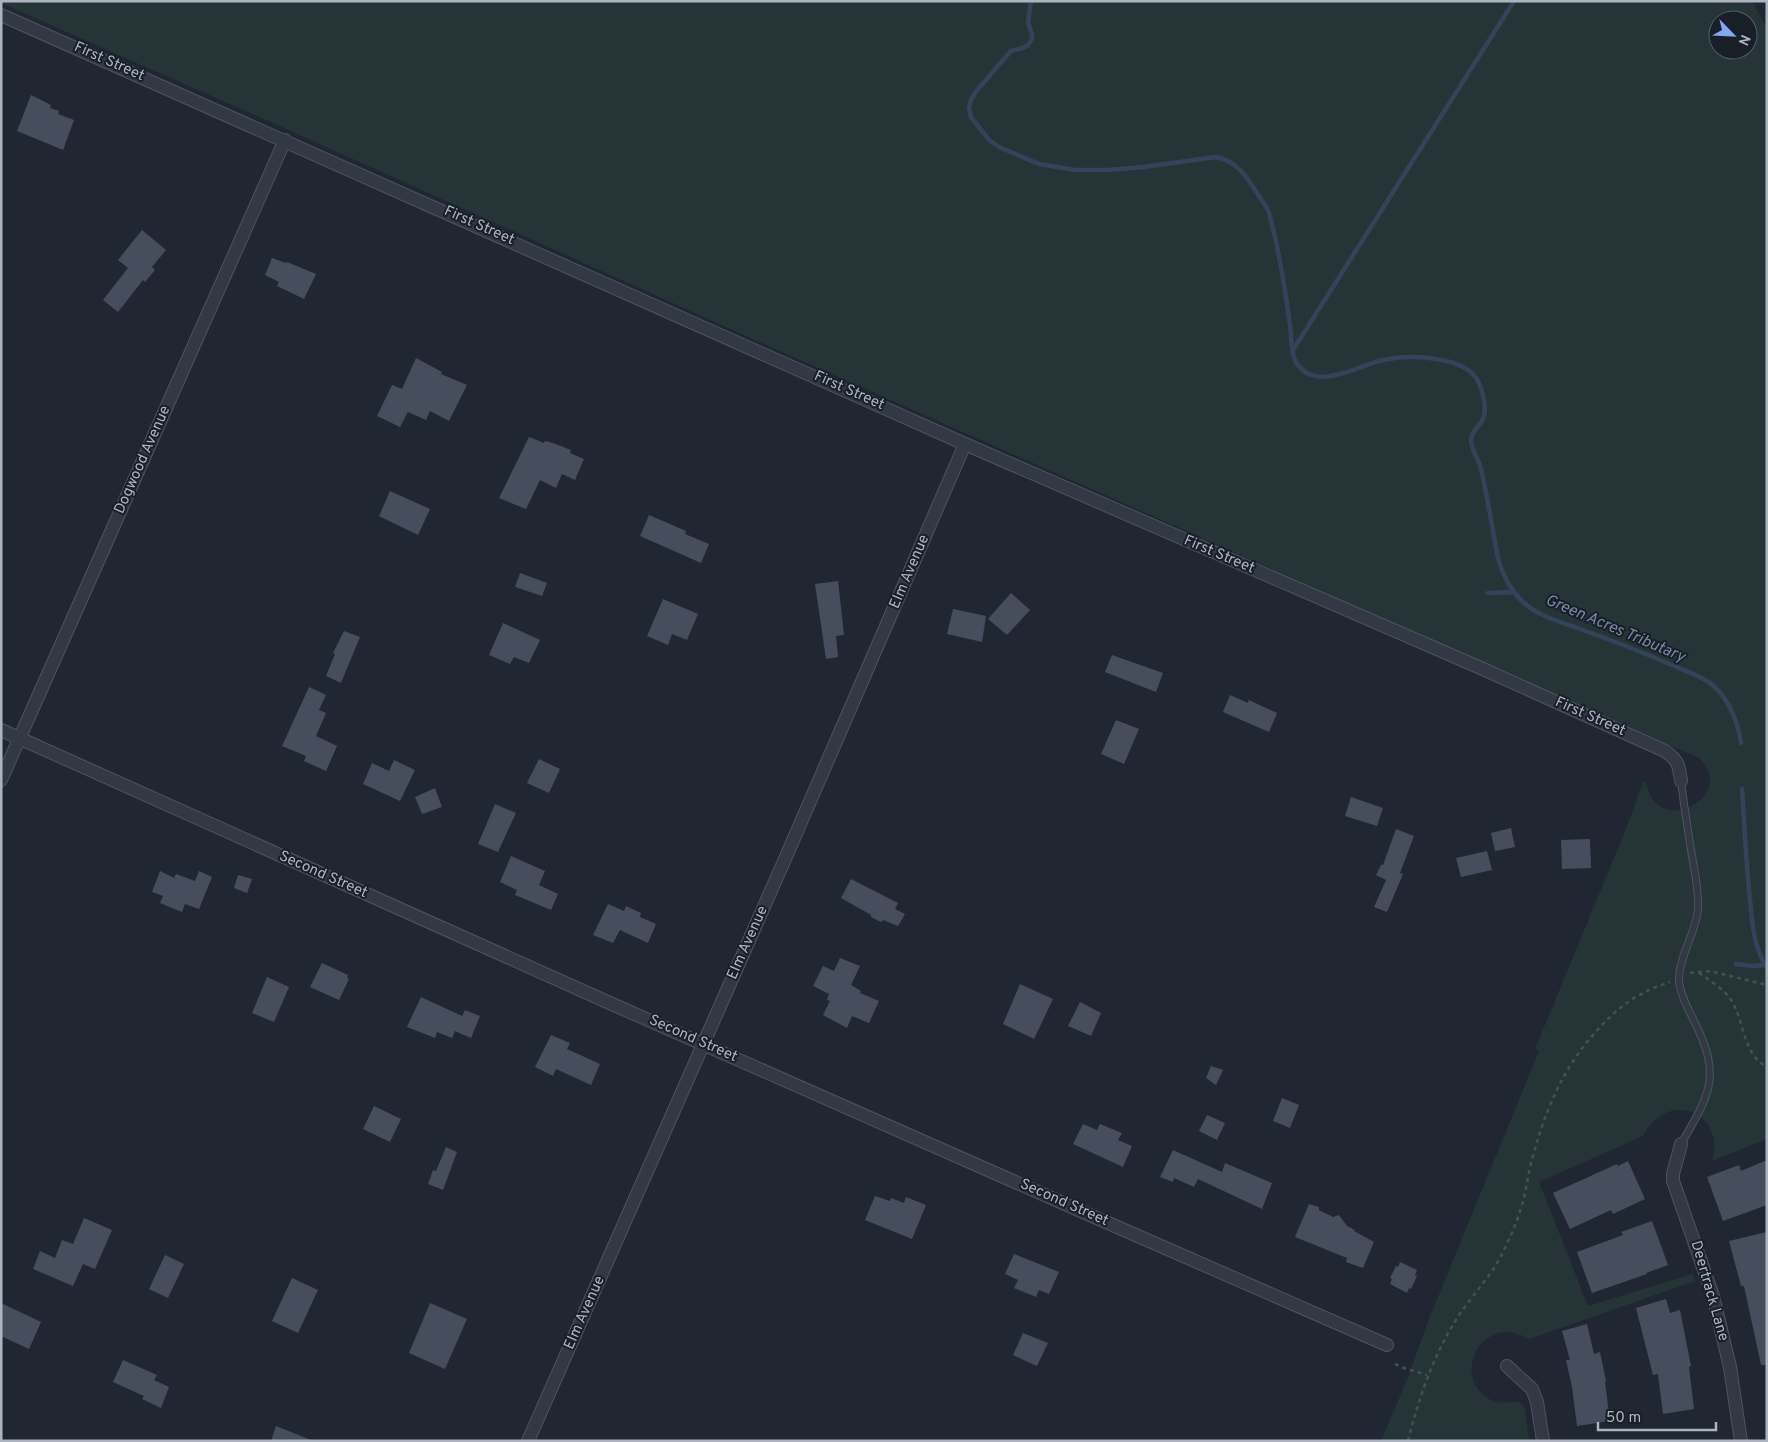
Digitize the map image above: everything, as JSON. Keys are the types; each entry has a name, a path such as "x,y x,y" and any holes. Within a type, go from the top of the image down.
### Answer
{"street":[{"name":"First Street","path":"1,15 965,444 1492,673 1665,751 1676,759 1681,781"},
{"name":"Dogwood Avenue","path":"1,780 285,140"},
{"name":"Elm Avenue","path":"528,1441 704,1044 965,444"},
{"name":"Second Street","path":"1,730 704,1044 1387,1345"},
{"name":"Deertrack Lane","path":"1681,1144 1673,1174 1674,1181 1701,1258 1717,1312 1730,1367 1741,1441"},
{"path":"1508,1366 1532,1389 1537,1402 1543,1441"}],"lane":[{"path":"1681,781 1698,906 1695,926 1679,977 1682,994 1705,1042 1711,1064 1706,1098 1681,1144"}],"path":[{"path":"1767,985 1717,972 1698,972 1722,989 1731,1000 1754,1056 1767,1067"},
{"path":"1408,1441 1427,1375 1453,1326 1499,1260 1510,1237 1521,1210 1531,1166 1547,1112 1566,1070 1582,1048 1619,1008 1633,998 1679,977"},
{"path":"1396,1364 1427,1375"}],"shaded area":[{"path":"1,1 1752,1 1757,10 1708,10 1708,60 1758,60 1758,12 1767,28 1767,1139 1712,1161 1714,1144 1711,1130 1703,1119 1692,1112 1679,1110 1666,1113 1653,1121 1643,1136 1539,1182 1588,1306 1693,1274 1695,1281 1529,1339 1512,1332 1498,1333 1485,1340 1477,1350 1472,1363 1472,1377 1478,1390 1491,1400 1499,1403 1521,1403 1525,1409 1529,1441 1381,1441 1539,1051 1535,1049 1624,834 1643,783 1646,781 1652,799 1663,808 1677,810 1691,807 1702,798 1709,786 1709,773 1699,758 746,336 1,3"}],"building":[{"path":"31,95 51,105 50,108 59,111 58,114 74,120 63,150 17,131"},
{"path":"142,230 166,250 152,267 155,270 145,282 143,280 118,312 103,300 128,268 118,260"},
{"path":"272,258 316,274 304,299 277,286 279,282 265,275"},
{"path":"416,358 442,372 441,374 467,385 449,421 430,411 426,420 408,412 400,427 377,416 392,385 402,389"},
{"path":"529,437 571,450 570,453 584,459 575,480 562,474 556,488 540,480 526,509 499,498"},
{"path":"390,491 430,509 418,535 379,516"},
{"path":"649,515 686,531 685,534 709,544 701,563 640,536"},
{"path":"520,573 547,583 542,596 515,587"},
{"path":"838,581 844,635 836,636 838,657 826,659 815,584"},
{"path":"1011,593 1030,610 1007,635 988,619"},
{"path":"663,599 698,614 687,640 672,634 668,645 647,636"},
{"path":"953,609 986,616 982,642 947,634"},
{"path":"503,623 540,640 529,663 514,657 510,664 489,655"},
{"path":"344,631 360,637 341,683 326,676 335,654 333,653"},
{"path":"1112,655 1163,673 1156,692 1105,672"},
{"path":"309,687 326,695 319,710 326,713 316,736 337,746 326,771 304,761 306,756 282,746"},
{"path":"1230,695 1248,703 1249,700 1277,713 1269,732 1223,712"},
{"path":"1116,720 1139,729 1124,764 1101,754"},
{"path":"539,759 560,769 549,793 527,783"},
{"path":"394,760 415,770 400,801 363,784 372,763 389,771"},
{"path":"435,788 442,807 422,814 415,797"},
{"path":"1351,797 1383,808 1377,826 1345,816"},
{"path":"495,804 516,813 498,852 478,844"},
{"path":"1511,828 1515,847 1495,851 1491,833"},
{"path":"1396,829 1414,836 1400,873 1403,874 1387,912 1374,907 1386,880 1376,875 1381,865 1383,865"},
{"path":"1590,839 1591,868 1562,869 1561,840"},
{"path":"1487,851 1492,870 1461,877 1456,858"},
{"path":"511,856 545,871 539,885 558,894 551,910 515,895 517,890 500,882"},
{"path":"160,871 174,878 176,874 195,881 199,871 212,877 199,909 185,904 182,912 160,903 163,896 152,892"},
{"path":"238,875 252,879 247,893 234,888"},
{"path":"851,879 898,903 895,909 905,914 898,926 883,920 881,922 841,898"},
{"path":"608,904 624,911 626,906 641,913 640,917 656,924 648,943 620,930 613,943 593,935"},
{"path":"840,958 860,966 851,985 861,991 860,993 879,1001 869,1023 852,1016 847,1028 823,1015 830,1001 827,1000 829,994 813,986 823,966 834,971"},
{"path":"322,963 348,975 347,978 349,979 339,1000 310,987"},
{"path":"267,977 289,987 274,1022 252,1013"},
{"path":"1020,984 1053,999 1034,1039 1003,1024"},
{"path":"421,997 462,1016 465,1010 480,1016 471,1038 455,1031 452,1038 437,1032 435,1038 407,1027"},
{"path":"1080,1002 1101,1013 1091,1036 1068,1026"},
{"path":"551,1035 570,1043 567,1049 600,1064 591,1085 556,1069 553,1076 535,1067"},
{"path":"1211,1066 1223,1070 1216,1085 1206,1078"},
{"path":"1282,1098 1299,1105 1290,1128 1273,1121"},
{"path":"374,1106 401,1119 390,1142 363,1129"},
{"path":"1207,1115 1225,1123 1217,1140 1199,1131"},
{"path":"1083,1124 1097,1130 1100,1124 1122,1133 1118,1140 1132,1146 1123,1167 1073,1144"},
{"path":"446,1147 457,1152 443,1190 428,1184 433,1170 436,1171"},
{"path":"1173,1150 1222,1172 1225,1163 1272,1183 1262,1209 1198,1179 1194,1187 1174,1178 1173,1182 1160,1177"},
{"path":"1767,1160 1767,1205 1723,1221 1707,1177 1739,1165 1741,1171"},
{"path":"1628,1161 1645,1199 1613,1214 1611,1210 1570,1229 1553,1193 1617,1164 1618,1166"},
{"path":"875,1196 890,1201 891,1198 904,1203 906,1197 926,1205 912,1239 865,1220"},
{"path":"1309,1204 1319,1207 1319,1210 1333,1217 1339,1215 1347,1226 1374,1242 1363,1268 1346,1262 1347,1258 1295,1237"},
{"path":"84,1218 112,1230 95,1269 83,1264 73,1286 33,1269 40,1251 55,1258 62,1240 73,1244"},
{"path":"1652,1221 1668,1265 1592,1293 1577,1252 1623,1235 1621,1232"},
{"path":"1767,1232 1767,1365 1761,1365 1744,1286 1741,1286 1729,1241"},
{"path":"1014,1254 1059,1272 1049,1294 1039,1290 1036,1297 1014,1288 1018,1280 1005,1274"},
{"path":"165,1255 184,1264 168,1298 149,1289"},
{"path":"1400,1262 1417,1270 1415,1275 1417,1276 1407,1293 1390,1284 1392,1279 1390,1278"},
{"path":"292,1278 318,1290 298,1333 272,1321"},
{"path":"1666,1299 1670,1313 1680,1310 1691,1366 1689,1367 1694,1409 1663,1414 1658,1374 1653,1375 1636,1308"},
{"path":"1,1303 41,1322 29,1349 1,1336"},
{"path":"430,1303 467,1319 445,1369 409,1353"},
{"path":"1587,1324 1594,1354 1600,1352 1606,1381 1610,1421 1577,1426 1566,1360 1570,1360 1562,1331"},
{"path":"1023,1333 1048,1343 1037,1366 1013,1355"},
{"path":"123,1360 157,1375 154,1380 169,1387 161,1408 142,1399 144,1396 113,1382"},
{"path":"276,1426 311,1440 311,1441 271,1441"}],"waterway":[{"name":"Green Acres Tributary","path":"1031,1 1028,22 1032,39 1023,48 1011,51 977,90 971,100 969,108 971,117 989,140 999,147 1039,164 1075,170 1144,167 1216,157 1230,162 1240,170 1269,213 1284,283 1291,329 1291,344 1296,362 1304,371 1324,377 1379,361 1415,357 1433,358 1450,362 1462,366 1469,371 1476,377 1480,385 1485,406 1484,417 1472,434 1471,443 1483,477 1499,562 1511,588 1522,601 1542,615 1603,637 1707,681 1716,688 1729,707 1738,728 1741,743"},
{"path":"1293,350 1514,1"},
{"path":"1488,593 1514,592"},
{"name":"Green Acres Tributary","path":"1742,789 1752,920 1758,950 1767,968"},
{"path":"1736,964 1765,965"}]}
